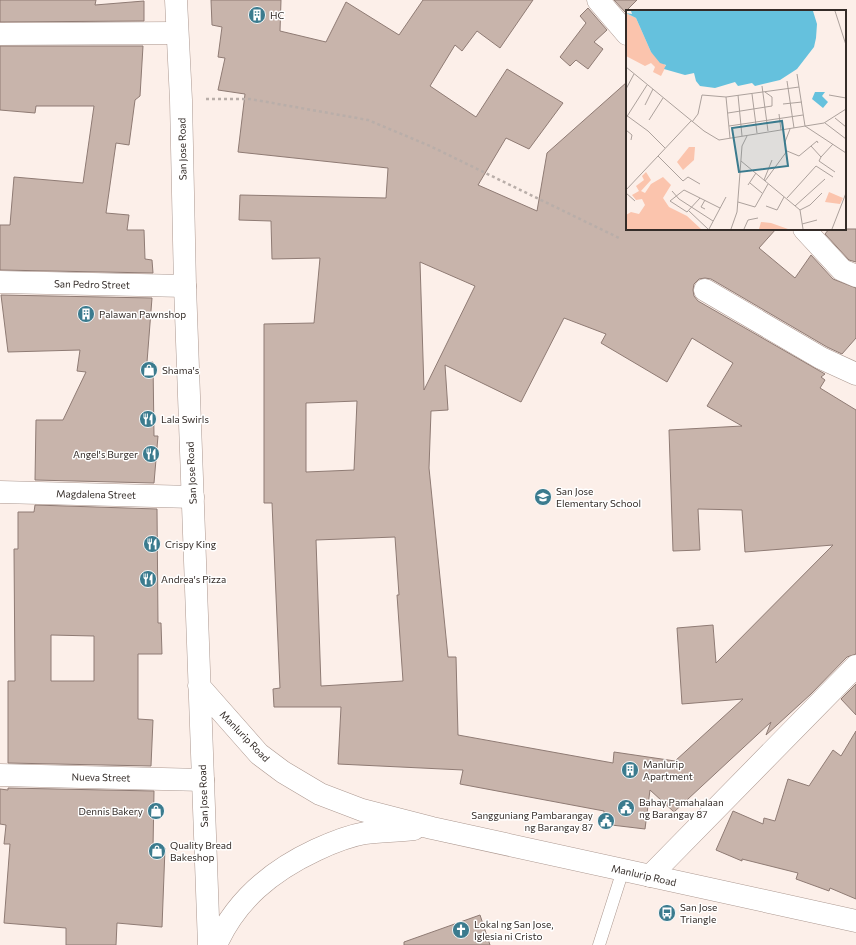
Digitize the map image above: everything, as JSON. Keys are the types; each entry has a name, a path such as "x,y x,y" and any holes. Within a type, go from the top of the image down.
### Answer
{"main road":[{"name":"San Jose Road","path":"176,0 181,100 185,286 209,945"},
{"path":"598,0 626,33"},
{"path":"0,34 177,33"},
{"path":"805,230 842,270 856,276"},
{"name":"San Pedro Street","path":"0,282 185,286"},
{"path":"705,290 821,358 856,374"},
{"name":"Magdalena Street","path":"0,492 193,497"},
{"path":"650,876 856,666"},
{"name":"Manlurip Road","path":"199,686 260,754 283,772 320,794 362,810 432,828 856,921"},
{"name":"Nueva Street","path":"0,775 203,780"},
{"name":"Manlurip Road","path":"216,945 223,928 244,901 289,862 332,843 364,833 432,828"}],"lane":[{"path":"600,945 623,870"}],"path":[{"path":"181,100 250,99 368,120 457,159 619,238"}],"building":[{"path":"0,0 96,0 95,5 144,1 144,21 0,22"},
{"path":"211,0 281,0 280,31 326,42 346,2 399,35 423,0 533,0 500,48 477,31 462,51 455,45 430,86 476,117 507,69 563,103 529,149 506,138 478,185 537,211 547,153 626,83 626,230 775,230 759,248 795,278 811,255 833,279 856,288 856,338 842,354 827,347 711,279 699,279 694,284 694,296 698,301 825,374 821,377 825,380 820,388 856,410 856,654 847,657 811,694 766,735 771,722 674,812 650,790 645,829 603,824 604,811 460,784 463,770 338,764 341,707 274,707 273,689 280,688 272,503 264,503 264,324 314,323 320,258 272,259 271,221 239,220 240,195 386,198 388,168 238,152 245,94 218,90 225,58 218,57 222,27 212,25","holes":["420,262 475,286 424,390","564,318 606,334 601,343 667,382 692,338 733,363 707,406 742,426 669,430 673,551 700,550 698,509 742,510 745,552 833,545 716,663 713,625 677,628 682,704 743,699 675,761 614,752 613,763 458,735 456,657 448,657 429,468 431,411 448,410 445,365 521,402","357,401 354,470 306,472 306,403","395,537 399,595 397,595 403,681 321,686 316,540"]},
{"path":"614,0 637,0 626,10 625,12"},
{"path":"588,8 607,30 594,42 603,49 588,69 576,60 570,66 560,57 586,23 580,16"},
{"path":"0,46 143,46 140,96 135,100 129,145 116,143 106,213 129,215 127,230 144,230 145,259 152,260 153,273 0,270 0,225 10,225 14,177 83,183 94,106 36,106 35,113 0,110"},
{"path":"856,229 856,262 849,260 825,234 828,230"},
{"path":"1,295 152,298 147,362 153,362 154,436 158,436 154,483 35,480 36,420 63,420 86,372 77,371 80,350 8,352"},
{"path":"35,505 157,509 158,623 161,623 162,654 138,654 138,719 153,720 151,766 8,763 8,681 15,681 14,549 18,549 18,512 34,512","holes":["51,635 94,636 94,681 51,681"]},
{"path":"856,684 856,715 841,699"},
{"path":"856,731 856,899 830,888 829,891 796,879 798,873 742,859 742,861 716,850 733,811 763,824 764,818 775,821 788,779 809,786 833,750 841,756"},
{"path":"8,788 154,791 153,848 165,848 162,927 117,923 116,945 66,945 66,928 4,923 10,844 4,844 6,825 0,824 0,789 8,790"},
{"name":"Lokal ng San Jose, Iglesia ni Cristo","path":"480,915 490,945 404,945 404,942"}],"place":[{"name":"HC","path":"257,15"},
{"name":"Palawan Pawnshop","path":"86,314"},
{"name":"Shama's","path":"149,370"},
{"name":"Lala Swirls","path":"148,419"},
{"name":"Angel's Burger","path":"151,454"},
{"name":"San Jose Elementary School","path":"543,497"},
{"name":"Crispy King","path":"152,544"},
{"name":"Andrea's Pizza","path":"148,579"},
{"name":"Manlurip Apartment","path":"630,770"},
{"name":"Bahay Pamahalaan ng Barangay 87","path":"626,808"},
{"name":"Dennis Bakery","path":"156,811"},
{"name":"Sangguniang Pambarangay ng Barangay 87","path":"606,821"},
{"name":"Quality Bread Bakeshop","path":"157,851"},
{"name":"San Jose Triangle","path":"667,913"},
{"name":"Lokal ng San Jose, Iglesia ni Cristo","path":"461,930"}]}
